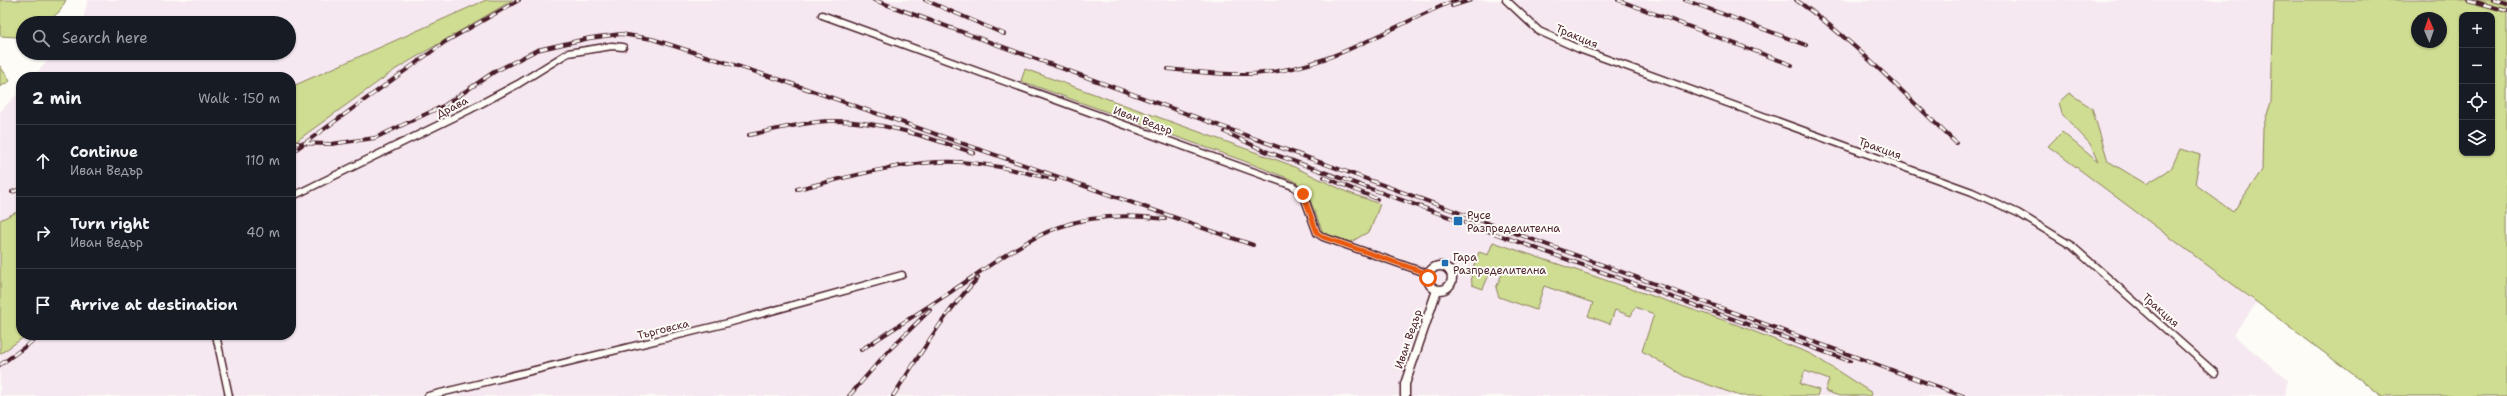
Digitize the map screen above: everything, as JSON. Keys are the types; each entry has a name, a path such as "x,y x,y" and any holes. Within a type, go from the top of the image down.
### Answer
{"street":[{"name":"Тракция","path":"1506,0 1539,31 1579,49 1972,192 2018,213 2072,246 2215,373"},
{"name":"Иван Ведър","path":"822,15 1293,186 1303,194 1317,233 1323,237 1429,274"},
{"name":"Драва","path":"296,196 475,107 518,84 568,53 612,46 623,47"},
{"path":"1441,266 1451,273 1452,280 1448,287 1437,290 1430,285 1429,274 1434,268 1441,266"},
{"name":"Търговска","path":"428,396 728,323 902,275"},
{"name":"Иван Ведър","path":"1405,396 1404,384 1437,290"},
{"path":"217,340 228,396"},
{"path":"1399,396 1404,384"}],"shaded area":[{"path":"88,0 2274,0 2266,290 2233,335 2288,380 2284,396 0,396 0,112 16,95 16,340 296,340 296,72 38,72 49,60 296,60 296,16 84,16"}],"green space":[{"path":"0,0 66,0 60,11 54,16 16,16 16,37 0,36"},
{"path":"486,0 513,0 396,69 296,141 296,85"},
{"path":"2274,0 2507,0 2507,396 2382,396 2048,146 2062,132 2098,162 2090,144 2062,114 2059,102 2069,93 2092,108 2108,161 2146,184 2171,169 2180,149 2200,155 2195,184 2233,212 2262,170 2263,127 2271,102"},
{"path":"0,66 10,81 0,87"},
{"path":"1025,69 1288,164 1347,192 1380,204 1370,231 1351,242 1323,233 1307,192 1295,181 1244,161 1021,81"},
{"path":"16,212 16,340 20,340 0,354 0,220"},
{"path":"1493,242 1735,324 1811,354 1872,393 1871,396 1839,396 1825,391 1829,380 1805,371 1800,384 1819,390 1817,396 1740,396 1684,376 1642,351 1654,314 1635,307 1631,316 1615,310 1610,324 1588,316 1593,303 1544,286 1536,310 1499,297 1496,288 1502,274 1491,270 1483,289 1472,285 1471,273 1479,252 1488,255"}],"railway":[{"path":"296,149 445,42 519,0"},
{"path":"874,0 1963,396"},
{"path":"925,0 1004,34"},
{"path":"1168,69 1210,73 1251,74 1278,71 1302,66 1347,50 1456,0"},
{"path":"1452,6 1471,0"},
{"path":"1618,0 1792,65"},
{"path":"1685,0 1806,45"},
{"path":"1796,0 1859,50 1956,143"},
{"path":"2469,0 2507,11"},
{"path":"2493,0 2507,4"},
{"path":"296,143 331,144 375,138 445,105 494,72 537,50 590,38 621,34 652,39 781,80 1199,226"},
{"path":"749,135 810,123 849,121 885,126 939,141 974,153"},
{"path":"1225,132 1265,151 1850,361"},
{"path":"797,189 867,172 920,163 938,162 982,164 1012,169 1055,180"},
{"path":"1324,177 1377,199"},
{"path":"12,192 16,191"},
{"path":"861,350 1004,256 1027,242 1050,231 1074,222 1101,217 1131,216 1165,219"},
{"path":"1194,225 1253,245"},
{"path":"893,396 943,320 978,278"},
{"path":"849,396 889,350 930,310"},
{"path":"0,365 34,340"}],"place":[{"name":"Русе Разпределителна","path":"1458,221"},
{"name":"Гара Разпределителна","path":"1445,263"}],"route":[{"path":"1303,194 1311,211 1317,233 1323,237 1429,274 1428,278"}]}
